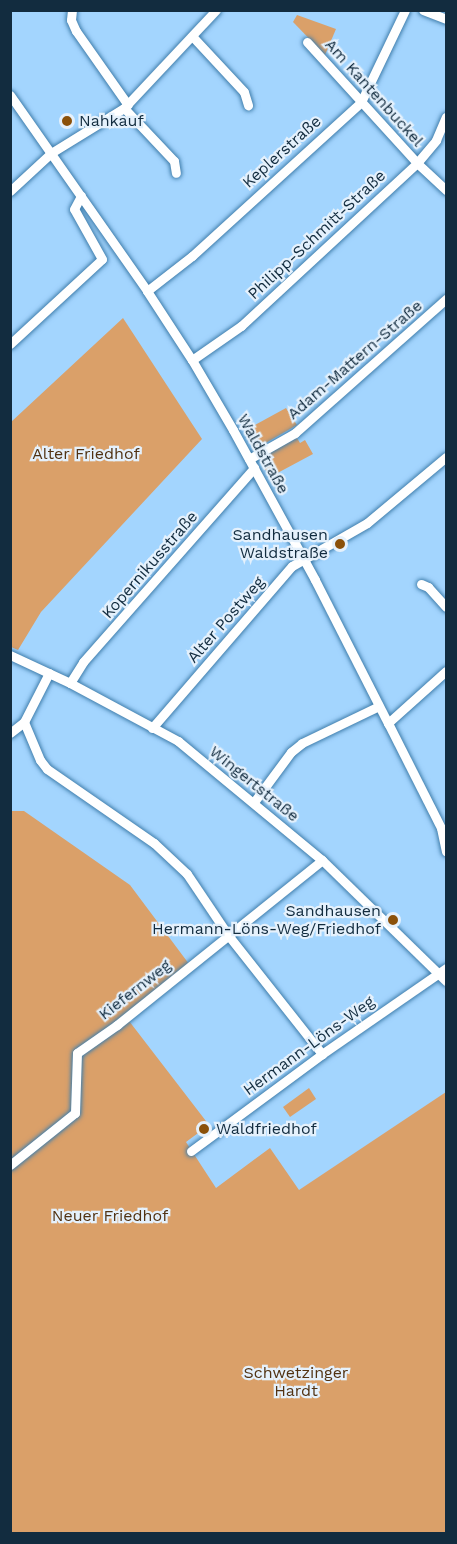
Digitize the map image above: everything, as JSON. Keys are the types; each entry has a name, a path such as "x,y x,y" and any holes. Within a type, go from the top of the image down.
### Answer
{"street":[{"path":"72,10 71,20 76,31 126,106 174,161 176,173"},
{"path":"10,191 51,153 126,106 216,10"},
{"name":"Keplerstraße","path":"147,291 192,256 361,102 405,10"},
{"path":"423,10 447,19"},
{"path":"192,36 244,92 248,105"},
{"name":"Am Kantenbuckel","path":"307,42 417,163 447,190"},
{"name":"Waldstraße","path":"10,95 147,291 192,360 303,559 444,826 447,851"},
{"name":"Philipp-Schmitt-Straße","path":"192,360 241,326 417,163 436,140 447,117"},
{"path":"10,344 102,258 74,209 81,196"},
{"name":"Adam-Mattern-Straße","path":"251,463 295,433 447,299"},
{"name":"Alter Postweg","path":"152,728 292,566 367,523 447,457"},
{"name":"Kopernikusstraße","path":"70,683 83,662 251,463"},
{"path":"421,584 428,587 447,608"},
{"name":"Wingertstraße","path":"10,655 70,683 178,741 322,860 443,971 447,981"},
{"path":"388,723 447,671"},
{"path":"10,733 24,722 49,673"},
{"path":"254,802 291,752 302,743 379,706"},
{"path":"24,722 40,760 47,769 172,857 201,892 228,935 322,1054"},
{"name":"Kiefernweg","path":"10,1165 75,1113 77,1053 322,860"},
{"name":"Hermann-Löns-Weg","path":"191,1151 322,1054 443,971"}],"green space":[{"path":"297,15 336,29 325,55 293,22"},
{"name":"Alter Friedhof","path":"123,318 202,439 41,612 18,650 11,647 11,422"},
{"path":"286,408 297,425 257,448 252,445 244,431"},
{"path":"297,438 300,443 305,440 313,454 270,477 261,463 262,457"},
{"path":"10,811 24,811 130,885 189,964 126,1017 209,1125 186,1142 216,1188 270,1148 299,1190 446,1092 446,1533 11,1533"},
{"path":"309,1088 316,1099 290,1117 283,1107"}],"place":[{"name":"Nahkauf","path":"67,121"},
{"name":"Sandhausen Waldstraße","path":"340,544"},
{"name":"Sandhausen Hermann-Löns-Weg/Friedhof","path":"393,920"},
{"name":"Waldfriedhof","path":"204,1129"}],"park label":[{"name":"Neuer Friedhof","path":"110,1216"},
{"name":"Schwetzinger Hardt","path":"296,1382"}]}
